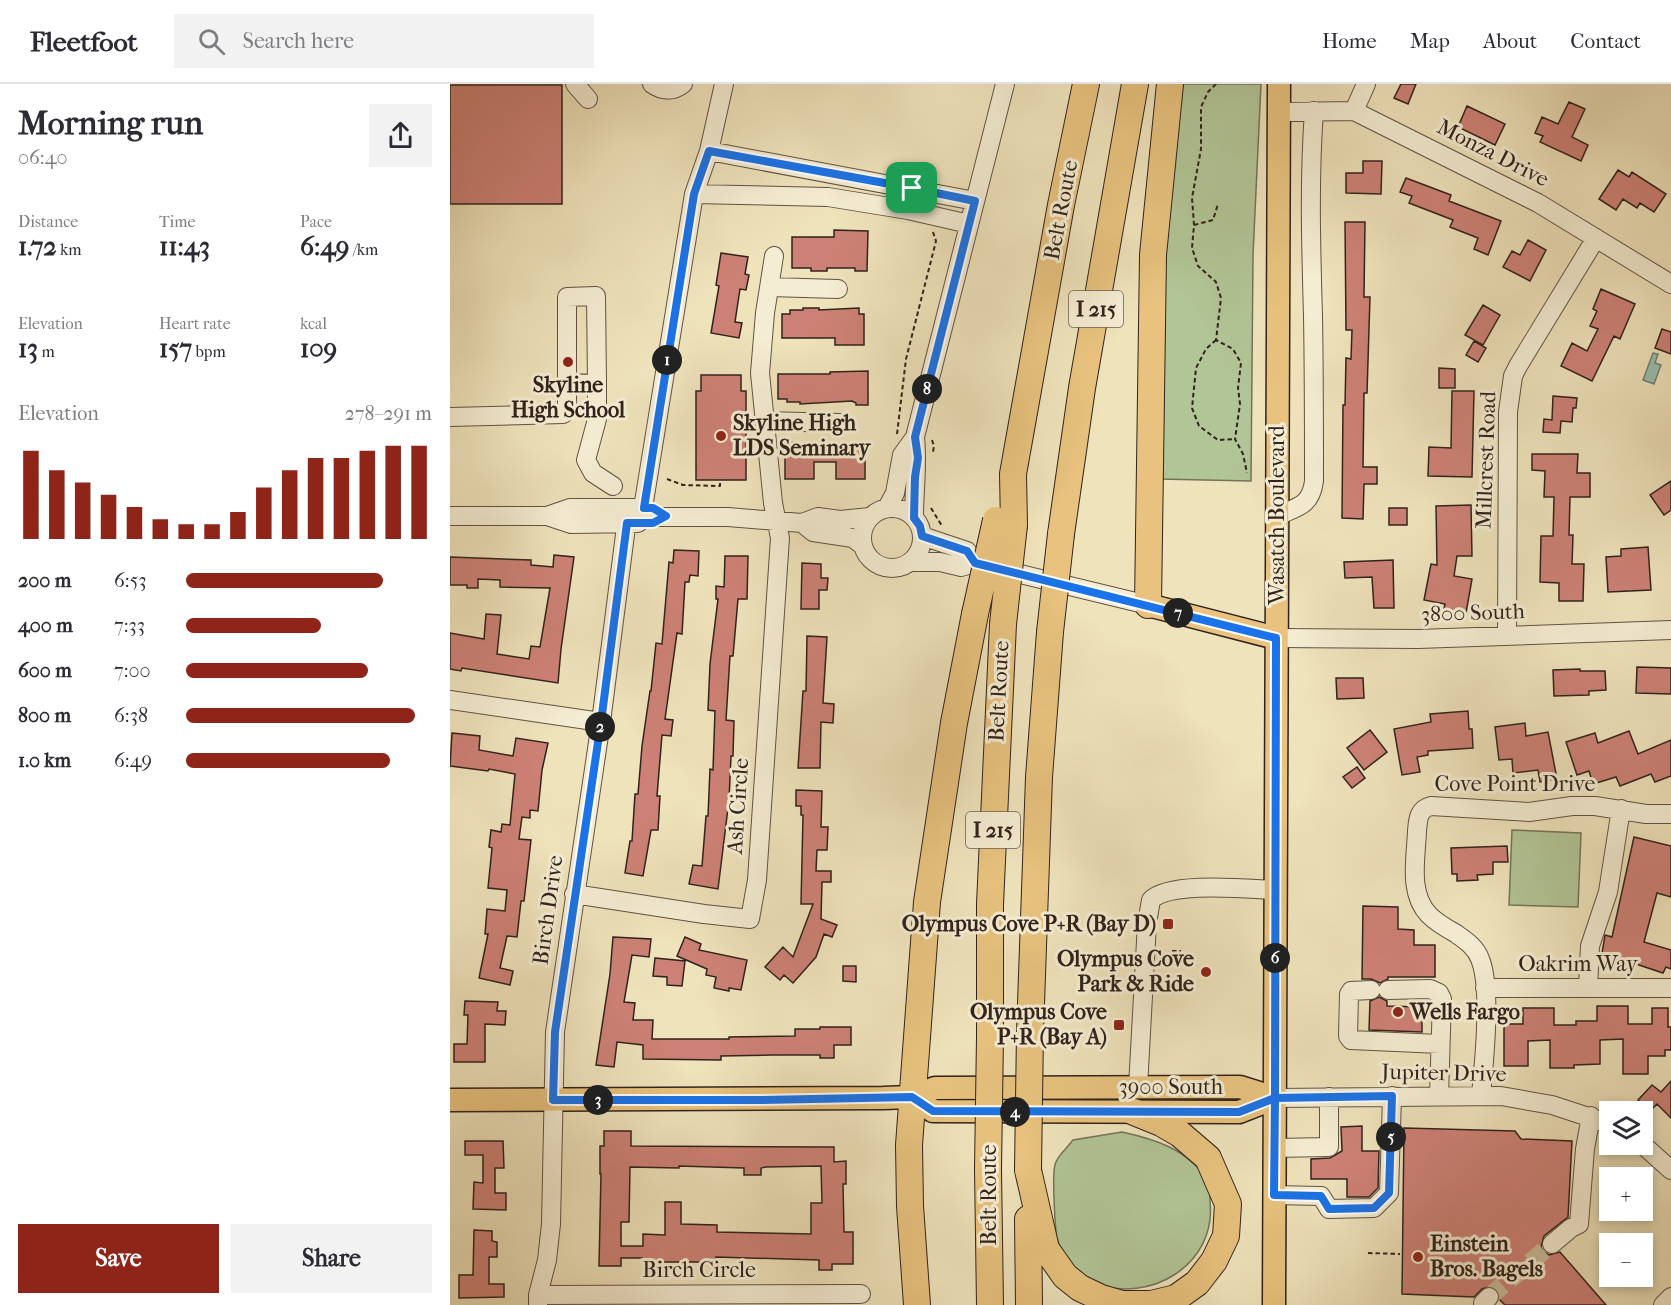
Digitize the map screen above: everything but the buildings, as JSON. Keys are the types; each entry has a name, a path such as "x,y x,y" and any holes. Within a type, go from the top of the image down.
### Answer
{"highway":[{"name":"Belt Route","path":"990,1305 988,1169 990,904 1003,624 1005,523 1061,205 1086,84"},
{"name":"Belt Route","path":"1029,1305 1030,1032 1039,777 1050,632 1061,534 1082,388 1136,84"},
{"path":"1148,605 1153,255 1170,84"},
{"path":"917,1305 910,1206 909,1145 927,902 954,723 975,614 1005,523"},
{"path":"1028,1170 1046,1249 1065,1276 1080,1288 1101,1298 1122,1304 1151,1304 1176,1298 1197,1283 1214,1262 1226,1236 1228,1204 1208,1158 1180,1134 1134,1112"}],"main road":[{"name":"Wasatch Boulevard","path":"1274,1305 1279,84"},
{"path":"1148,605 1276,638"},
{"name":"3900 South","path":"450,1100 762,1100 912,1097 934,1088 1138,1087 1240,1087 1275,1098"},
{"name":"3900 South","path":"912,1097 933,1111 1047,1112 1239,1112 1275,1098"}],"street":[{"path":"575,84 588,99"},
{"path":"652,84 668,90 683,84"},
{"path":"644,508 694,194 709,151 724,84"},
{"path":"914,518 918,458 915,437 1005,84"},
{"path":"1354,111 1366,84"},
{"path":"1277,516 1307,502 1313,494 1315,394 1311,221 1314,111"},
{"name":"Monza Drive","path":"1279,112 1354,111 1538,202 1671,284"},
{"path":"709,151 975,201"},
{"path":"694,194 828,197 916,212 969,224"},
{"name":"Millcrest Road","path":"1507,635 1508,412 1513,376 1596,238"},
{"path":"774,256 760,373 777,520"},
{"path":"770,287 838,289"},
{"path":"450,417 563,414 567,411 567,297 596,296 597,419 586,460 593,473 613,486"},
{"path":"567,384 597,384"},
{"path":"765,421 841,423"},
{"path":"887,508 895,493 902,454 915,437"},
{"path":"450,516 547,516 570,508 653,508 666,516"},
{"path":"887,508 897,508 907,512 920,526 922,536 917,554 910,562 902,566 882,567 867,555 863,546 864,526 870,517 887,508"},
{"path":"547,516 570,524 627,523 629,517 666,516 728,517 802,523 818,517 853,520 870,517"},
{"name":"Ash Circle","path":"574,894 750,919 757,880 780,550 777,520"},
{"name":"Birch Drive","path":"538,1300 547,1260 551,1224 555,1032 601,722 627,523"},
{"path":"802,523 813,532 853,538 863,546"},
{"path":"922,536 967,551 975,563"},
{"path":"910,562 940,562 961,567 975,563 1148,605"},
{"name":"3800 South","path":"1276,638 1418,639 1671,630"},
{"path":"450,700 601,722"},
{"name":"Cove Point Drive","path":"1481,1095 1485,1053 1483,969 1477,953 1467,941 1429,914 1419,898 1415,876 1420,813 1426,807 1442,806 1511,812 1583,806 1621,809 1646,814 1671,814"},
{"path":"1588,987 1590,946 1608,892 1621,809"},
{"path":"1138,1087 1145,944 1148,907 1151,900 1156,895 1182,889 1275,890"},
{"name":"Oakrim Way","path":"1485,987 1671,988"},
{"path":"1439,1095 1442,999 1439,993 1430,989 1351,991 1348,1000 1348,1036 1351,1040 1440,1044"},
{"path":"1047,1112 1103,1095 1118,1095 1138,1087"},
{"path":"1138,1087 1175,1112"},
{"name":"Jupiter Drive","path":"1275,1098 1481,1095 1535,1101 1599,1119"},
{"path":"1274,1195 1321,1196 1329,1209 1374,1208 1389,1193 1392,1096"},
{"path":"1274,1148 1329,1147 1329,1097"},
{"path":"1552,1244 1570,1228 1579,1224 1585,1149 1591,1116"},
{"path":"1653,1154 1671,1170"},
{"name":"Birch Circle","path":"538,1300 861,1294"},
{"path":"1663,1305 1671,1298"}],"path":[{"path":"1216,84 1208,92 1201,107 1201,150 1192,198 1194,225 1192,248 1198,266 1216,282 1221,298 1216,340 1206,349 1197,368 1192,408 1199,426 1218,440 1235,439"},
{"path":"1194,225 1213,220 1218,204"},
{"path":"896,441 906,359 936,241 932,232 934,230"},
{"path":"1216,340 1233,349 1241,363 1238,388 1240,404 1235,439 1244,454 1247,473"},
{"path":"667,479 683,485 720,486 720,480"},
{"path":"931,508 935,517 948,530"},
{"path":"1172,951 1181,951"},
{"path":"1172,993 1181,993"},
{"path":"1368,1253 1400,1254"}],"green space":[{"path":"1183,84 1261,84 1253,255 1251,481 1159,479 1161,257"},
{"path":"1512,830 1581,833 1578,907 1509,905"},
{"path":"1122,1132 1158,1142 1180,1153 1199,1169 1207,1180 1210,1190 1209,1224 1203,1244 1191,1261 1176,1274 1157,1283 1136,1288 1115,1288 1093,1283 1081,1274 1070,1264 1063,1252 1057,1238 1055,1224 1054,1171 1060,1155 1073,1140"}],"water":[{"path":"1653,353 1658,354 1655,363 1661,365 1654,384 1643,380"}],"tunnel":[{"path":"1489,1297 1552,1244"}],"place":[{"name":"Skyline High School","path":"568,362"},
{"name":"Skyline High LDS Seminary","path":"721,436"},
{"name":"Olympus Cove P+R (Bay D)","path":"1168,924"},
{"name":"Olympus Cove Park & Ride","path":"1206,972"},
{"name":"Wells Fargo","path":"1398,1012"},
{"name":"Olympus Cove P+R (Bay A)","path":"1119,1025"},
{"name":"Einstein Bros. Bagels","path":"1418,1257"}],"route":[{"path":"912,188 709,151 694,194 644,508 653,508 666,516 653,523 627,523 601,722 555,1032 553,1100 912,1097 933,1111 1239,1112 1275,1098 1392,1096 1389,1193 1374,1208 1329,1209 1321,1196 1274,1195 1275,1098 1276,638 975,563 967,551 922,536 920,526 914,518 918,458 915,437 975,201 912,188"}]}
